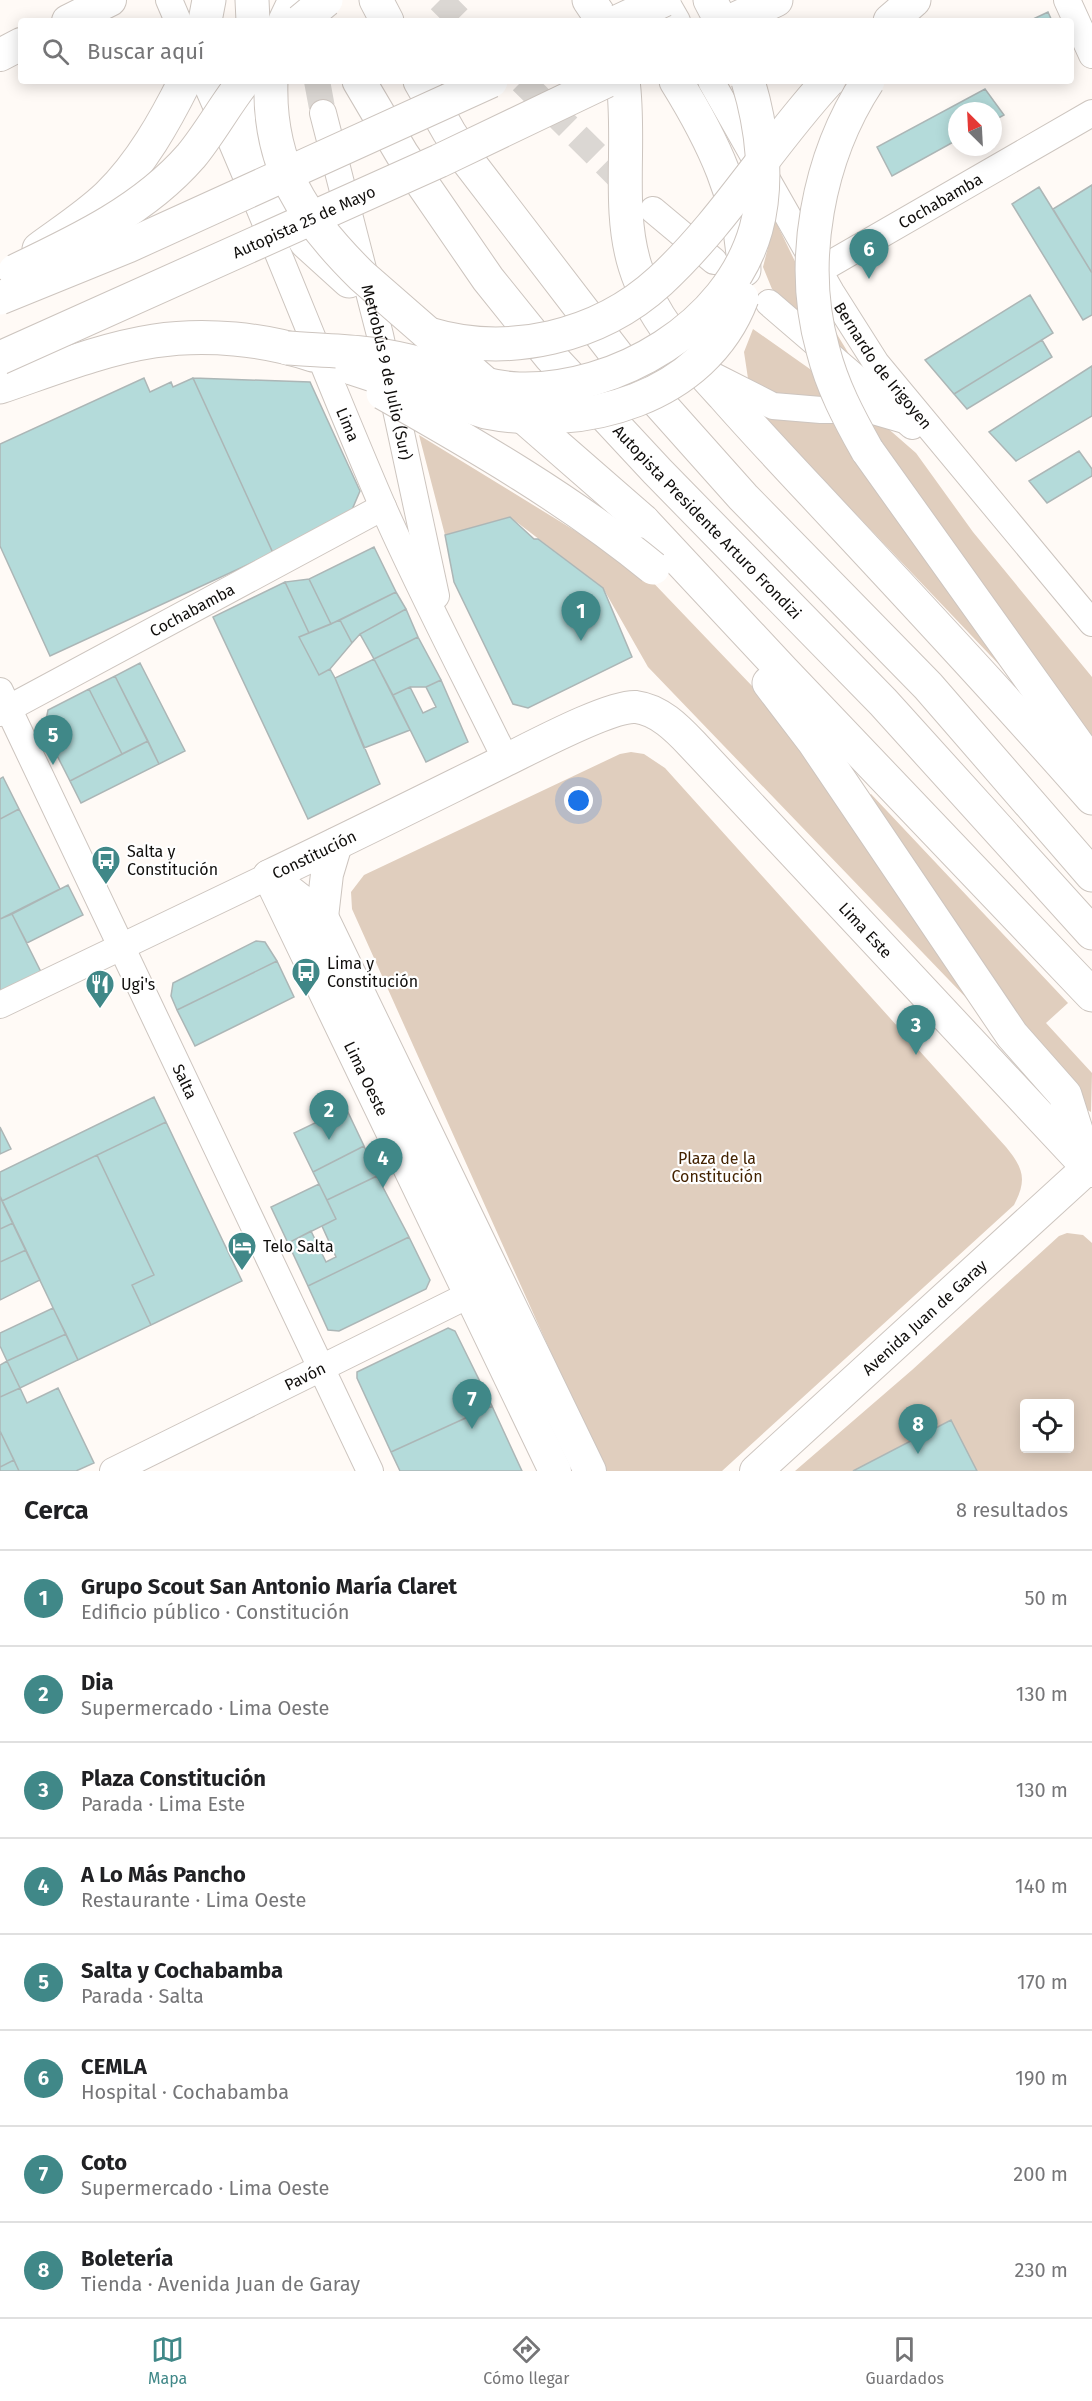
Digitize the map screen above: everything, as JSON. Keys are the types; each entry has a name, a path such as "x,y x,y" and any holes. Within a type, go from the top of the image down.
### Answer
{"highway":[{"path":"206,18 209,0"},
{"path":"252,0 253,18"},
{"path":"286,18 295,0"},
{"path":"316,0 325,18"},
{"path":"305,18 326,0"},
{"path":"376,0 385,18"},
{"path":"589,0 601,18"},
{"path":"627,0 638,18"},
{"path":"626,18 665,0"},
{"path":"710,0 719,18"},
{"path":"737,18 776,0"},
{"path":"893,18 914,0"},
{"path":"914,18 929,0"},
{"path":"0,278 109,195 141,155 175,102 184,84"},
{"path":"0,278 102,227 154,191 191,155 255,84"},
{"path":"239,158 255,84"},
{"path":"255,84 255,140 261,162 277,198 306,242 364,295 416,328 431,335 479,343 509,344 562,335 600,320 641,296 672,269 711,225 826,84"},
{"path":"255,84 270,100 282,164 293,192 334,248 362,276 643,520 1053,963 1092,1014"},
{"name":"Autopista Presidente Arturo Frondizi","path":"362,84 402,154 446,219 488,279 542,347 650,463 883,702 1092,933"},
{"path":"422,84 448,132 468,160 619,358 742,496 928,687 1092,875"},
{"path":"0,298 128,246 483,84"},
{"name":"Autopista 25 de Mayo","path":"0,358 439,161 600,84"},
{"path":"622,84 628,219 635,266 660,319 691,361 1016,712 1092,798"},
{"path":"287,348 486,412 507,416 547,418 573,416 623,405 655,392 681,377 715,346 735,316 755,301 744,283 744,251 729,186 713,144 678,84"},
{"path":"0,387 82,360 152,341 176,338 228,339 287,348 393,358 489,385 537,389 612,372 667,345 692,327 716,302 744,258 756,230 761,201 762,153 759,122 749,84"},
{"path":"865,84 844,125 827,176 816,224 812,272 818,328 829,371 845,411 867,450 1092,765"},
{"path":"321,358 534,482 585,516 653,568 1053,963 1092,995"},
{"path":"768,682 814,742 1012,1035 1065,1095 1091,1168"}],"main road":[{"path":"74,18 110,0"},
{"path":"0,55 18,46"},
{"name":"Constitución","path":"269,876 506,760 618,708 627,707"},
{"name":"Lima Este","path":"627,707 649,711 676,727 1091,1168"},
{"path":"322,917 327,874 336,844"},
{"name":"Lima Oeste","path":"269,876 322,917 590,1471"},
{"name":"Lima Oeste","path":"269,876 555,1471"},
{"name":"Avenida Juan de Garay","path":"756,1471 1091,1168"}],"street":[{"path":"169,0 177,18"},
{"path":"665,0 675,18"},
{"path":"1067,0 1092,55"},
{"name":"Lima","path":"206,84 383,507 506,760"},
{"name":"Bernardo de Irigoyen","path":"713,84 818,271 876,363 1092,623"},
{"name":"Metrobús 9 de Julio (Sur)","path":"323,113 380,335 445,634"},
{"name":"Cochabamba","path":"818,271 1092,113"},
{"path":"653,210 714,261"},
{"path":"755,301 907,421 974,483"},
{"path":"691,361 722,382 773,406 821,410 870,410 907,421"},
{"name":"Cochabamba","path":"3,704 383,507"},
{"name":"Salta","path":"3,704 370,1471"},
{"name":"Constitución","path":"0,1005 269,876"},
{"name":"Pavón","path":"113,1471 498,1281"}],"green space":[{"path":"775,220 804,280 855,364 772,289 763,267"},
{"path":"753,329 861,405 916,453 973,532 1092,677 1092,743 1049,717 752,405 744,352"},
{"path":"419,435 644,573 797,733 999,1032 648,667 603,588 510,517 445,535"},
{"name":"Plaza de la Constitución","path":"631,752 644,754 665,768 1006,1147 1017,1162 1022,1175 1021,1188 1014,1205 722,1471 604,1471 352,909 351,892 364,875 620,754"},
{"path":"871,794 1068,1003 1046,1023 1092,1073 1091,1112 1076,1104 864,800"},
{"path":"1067,1233 1083,1235 1092,1243 1092,1471 795,1471 912,1370 1059,1236"}],"building":[{"path":"1048,12 1051,18 1035,18"},
{"path":"985,89 994,102 961,102"},
{"path":"948,109 948,145 892,176 877,147"},
{"path":"1092,185 1092,273 1053,209"},
{"path":"1039,187 1092,273 1092,315 1083,320 1012,204"},
{"path":"1030,295 1053,333 954,394 925,360"},
{"path":"1042,340 1052,357 967,409 954,394"},
{"path":"1092,366 1092,416 1016,461 989,432"},
{"path":"144,378 150,392 171,382 173,387 193,378 273,553 50,656 0,546 0,444"},
{"path":"193,378 310,382 360,491 348,519 273,553"},
{"path":"1079,451 1092,469 1092,476 1047,503 1029,481"},
{"path":"510,517 534,539 538,539 603,588 632,657 528,708 513,704 454,582 445,535"},
{"path":"374,547 396,592 331,624 309,579"},
{"path":"309,579 331,624 309,633 285,582"},
{"path":"285,582 309,633 299,637 319,675 330,669 335,678 380,784 308,819 213,617"},
{"path":"396,592 406,609 360,634 352,643 340,620"},
{"path":"406,609 418,637 374,659 360,634"},
{"path":"340,620 352,643 330,669 319,675 299,637"},
{"path":"418,637 441,680 426,687 410,687 393,695 374,659"},
{"path":"374,659 410,730 364,748 335,678"},
{"path":"140,663 185,751 159,764 115,676"},
{"path":"115,676 148,741 122,754 89,689"},
{"path":"441,680 468,742 426,762 393,695 410,687 423,713 436,707 426,687"},
{"path":"89,689 122,754 70,781 44,730 48,710"},
{"path":"148,741 159,764 81,803 70,781"},
{"path":"3,777 19,809 0,819 0,779"},
{"path":"19,809 60,889 0,919 0,819"},
{"path":"68,885 83,915 27,943 12,914"},
{"path":"12,914 41,972 0,993 0,919"},
{"path":"256,941 265,942 277,961 177,1010 171,996 173,983"},
{"path":"277,961 294,997 195,1046 177,1010"},
{"path":"154,1097 166,1122 2,1201 0,1172"},
{"path":"346,1108 364,1146 313,1172 294,1133"},
{"path":"166,1122 242,1281 151,1325 132,1285 154,1275 97,1155"},
{"path":"0,1127 11,1149 0,1154"},
{"path":"364,1146 377,1176 327,1200 313,1172"},
{"path":"97,1155 154,1275 132,1285 151,1325 78,1360 2,1201"},
{"path":"377,1176 409,1237 308,1286 288,1243 311,1231 326,1262 336,1257 322,1226 336,1219 327,1200"},
{"path":"319,1184 336,1219 288,1243 271,1207"},
{"path":"0,1196 13,1223 0,1229"},
{"path":"13,1223 26,1250 0,1262 0,1229"},
{"path":"409,1237 430,1280 426,1289 339,1331 328,1330 308,1286"},
{"path":"26,1250 40,1280 0,1300 0,1262"},
{"path":"53,1308 66,1334 7,1361 0,1346 0,1333"},
{"path":"448,1328 455,1331 492,1406 391,1452 357,1378 357,1372"},
{"path":"66,1334 78,1360 20,1388 7,1361"},
{"path":"7,1361 20,1388 0,1397 0,1365"},
{"path":"20,1388 27,1403 58,1388 94,1463 76,1471 19,1471 0,1431 0,1397"},
{"path":"492,1406 522,1471 400,1471 391,1452"},
{"path":"951,1420 977,1471 853,1471"},
{"path":"0,1431 14,1460 0,1467"},
{"path":"14,1460 19,1471 0,1471 0,1467"}],"tunnel":[{"path":"440,0 458,18"},
{"path":"318,84 323,113"},
{"path":"525,84 633,191"}],"place":[{"name":"CEMLA","path":"869,279"},
{"name":"Grupo Scout San Antonio María Claret","path":"581,641"},
{"name":"Salta y Cochabamba","path":"53,765"},
{"name":"Salta y Constitución","path":"106,886"},
{"name":"Lima y Constitución","path":"306,998"},
{"name":"Ugi's","path":"100,1010"},
{"name":"Plaza Constitución","path":"916,1055"},
{"name":"Dia","path":"329,1140"},
{"name":"A Lo Más Pancho","path":"383,1188"},
{"name":"Telo Salta","path":"242,1272"},
{"name":"Coto","path":"472,1429"},
{"name":"Boletería","path":"918,1454"}]}
